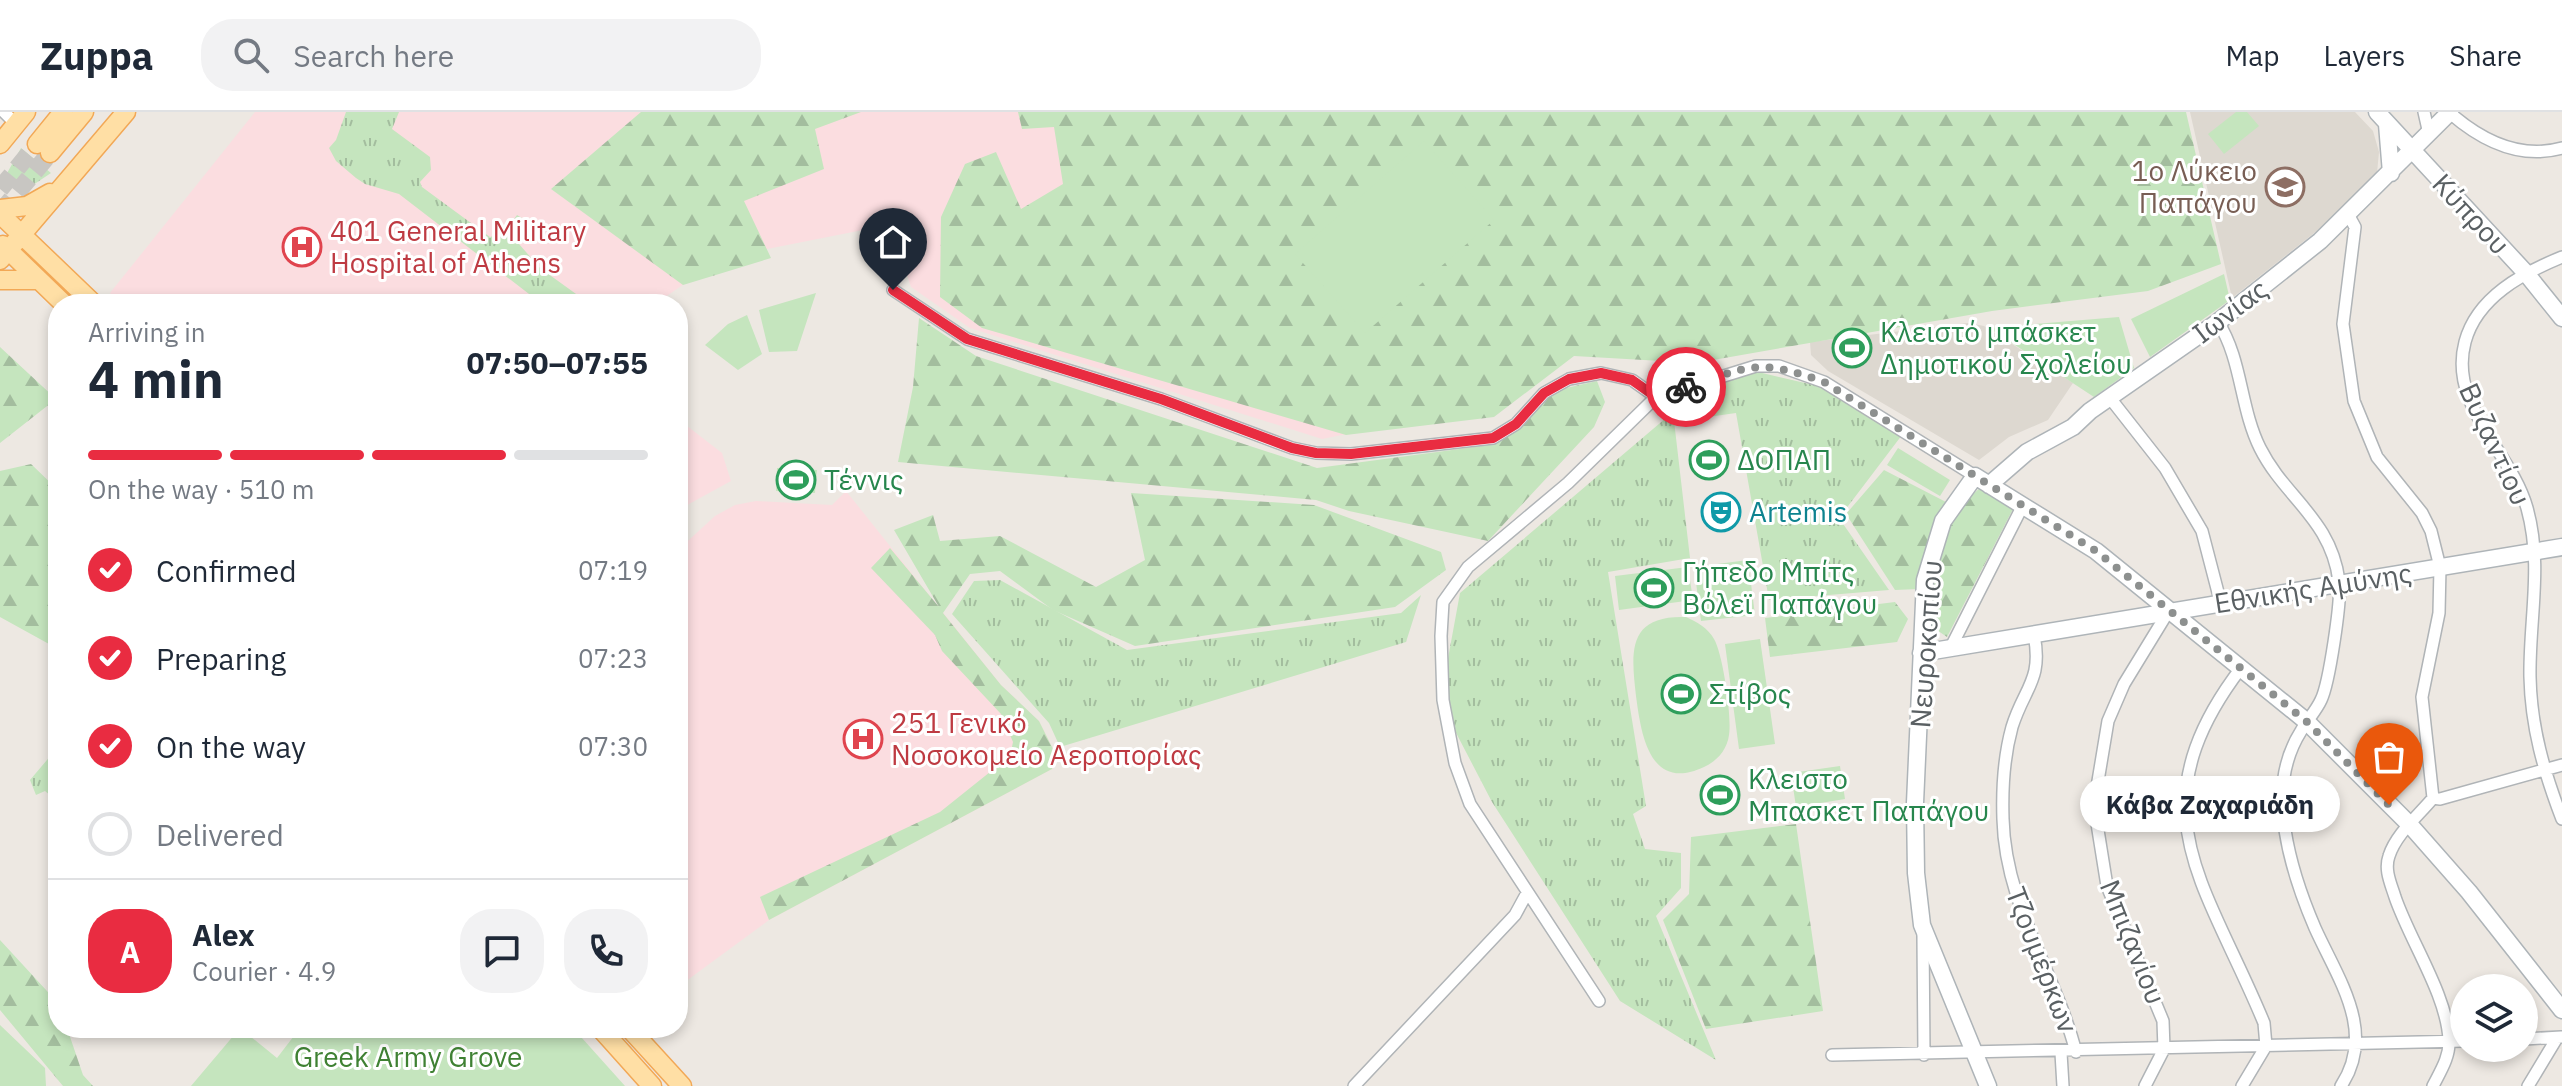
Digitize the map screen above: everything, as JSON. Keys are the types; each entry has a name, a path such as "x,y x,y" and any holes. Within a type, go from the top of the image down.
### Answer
{"main road":[{"path":"63,112 44,148 84,112"},
{"path":"7,222 69,181 126,112"},
{"path":"1,145 15,116"},
{"path":"54,294 3,251 7,222 69,181"},
{"path":"7,222 83,294"},
{"path":"0,280 39,280"},
{"path":"609,1038 652,1086"},
{"path":"638,1038 682,1086"}],"street":[{"path":"2424,112 2429,134"},
{"path":"2450,112 2470,131 2496,145 2519,150 2562,148"},
{"name":"Ιωνίας","path":"1982,481 2073,427 2218,322 2349,216 2450,112"},
{"path":"2382,117 2391,173"},
{"name":"Κύπρου","path":"2382,117 2525,272 2562,318"},
{"path":"2349,216 2355,227 2343,324 2354,401 2377,457 2422,513 2431,531 2440,567 2439,613 2422,697 2433,798 2395,841 2387,860 2388,876 2444,1015 2448,1055 2433,1086"},
{"name":"Βυζαντίου","path":"2562,257 2525,272 2494,296 2476,317 2465,341 2461,367 2477,418 2520,488 2535,552 2537,587 2530,676 2534,726 2544,770 2562,819"},
{"path":"893,290 967,339 1161,399 1292,448 1316,453 1351,454 1493,438 1516,424 1544,393 1569,379 1601,373 1632,380 1656,397"},
{"path":"2218,322 2228,337 2241,395 2260,447 2274,471 2328,538 2340,584 2322,700 2293,744 2284,769 2281,802 2285,832 2314,926 2355,1017 2355,1060 2341,1086"},
{"path":"1599,1001 1470,804 1455,763 1443,700 1443,602 1468,567 1568,483 1656,397 1730,372 1756,366 1779,366 1824,382 2096,551 2306,721 2410,825 2469,892 2562,1010"},
{"path":"2110,398 2165,468 2202,531 2221,604"},
{"name":"Νευροκοπίου","path":"1982,481 1952,505 1935,537 1925,580 1914,792 1916,873 1922,925 1988,1086"},
{"path":"1950,649 2022,507"},
{"name":"Εθνικής Αμύνης","path":"1921,653 2562,547"},
{"name":"Μπιζανίου","path":"2164,1049 2158,1003 2121,925 2107,886 2094,805 2108,721 2124,684 2168,612"},
{"name":"Τζουμέρκων","path":"2034,635 2038,669 2013,726 2004,776 2006,856 2014,893 2069,1024 2076,1052"},
{"path":"2241,668 2213,705 2196,739 2187,774 2185,810 2189,846 2199,881 2264,1023 2266,1046 2242,1086"},
{"path":"2433,798 2440,799 2562,765"},
{"path":"1354,1086 1515,915 1527,893"},
{"path":"1922,925 1924,1055"},
{"path":"2538,1039 2559,1038"},
{"path":"2528,1086 2559,1038"},
{"path":"1832,1055 1975,1055 2449,1041"},
{"path":"2145,1086 2164,1049"},
{"path":"2061,1053 2063,1086"}],"shaded area":[{"path":"255,112 1910,112 1576,343 1492,405 1322,439 970,328 911,287 900,254 880,246 863,230 722,258 670,294 110,293"},
{"path":"2190,112 2355,112 2373,131 2379,152 2377,173 2337,215 2232,298"},
{"path":"1968,323 1984,326 2073,383 2048,420 2009,437 1979,460 1828,371 1811,355 1810,342"},
{"path":"688,427 722,453 731,481 689,504"},
{"name":"251 Γενικό Νοσοκομείο Αεροπορίας","path":"846,491 1001,685 1039,721 1057,757 1052,769 769,920 688,980 688,541 715,516 735,505 756,501 832,505"}],"green space":[{"path":"346,112 399,112 392,129 430,157 431,170 420,182 422,187 490,237 504,233 517,215 530,223 512,236 540,268 576,294 529,294 399,194 365,184 356,178 336,161 329,148 336,140"},
{"path":"641,112 861,112 815,129 824,169 744,201 771,258 683,285 551,189"},
{"path":"1018,112 2186,112 2221,264 2148,291 1992,311 1696,363 1574,356 1494,417 1346,435 982,328 940,297 941,217 965,164 996,152 1021,209 1063,184 1054,127 1022,129"},
{"path":"2236,112 2247,112 2259,126 2224,154 2208,134"},
{"path":"1424,141 1494,220 1365,333 1295,254"},
{"path":"21,148 51,173 24,191 6,175"},
{"path":"2224,274 2230,300 2150,357 2131,319"},
{"path":"816,293 797,351 769,352 759,310"},
{"path":"747,315 762,354 738,370 705,345 728,324"},
{"path":"2119,317 2134,368 2094,397 1989,328"},
{"path":"919,318 976,356 1317,468 1482,446 1544,393 1597,381 1605,402 1594,427 1488,541 1349,511 1316,500 898,462 913,387"},
{"path":"0,347 48,392 48,405 0,443"},
{"path":"1758,372 1818,386 1902,435 1839,518 1889,590 1769,600 1736,413 1687,420 1682,394"},
{"path":"1673,412 1690,558 1608,572 1646,806 1633,814 1645,849 1681,853 1681,888 1656,916 1716,1060 1620,1001 1492,802 1440,702 1460,593"},
{"path":"1898,448 1950,480 1940,496 1887,465"},
{"path":"31,464 48,480 48,643 0,617 0,471"},
{"name":"Τέννις","path":"777,468 817,470 815,493 776,491"},
{"path":"1884,470 1946,502 1919,589 1895,590 1846,514"},
{"path":"1981,487 2013,509 1947,637 1931,626 1941,550 1955,516"},
{"path":"1131,493 1314,505 1441,552 1446,570 1395,607 1135,646 1053,610 1000,571 970,574 943,613 1001,685 1039,721 1057,757 1052,769 769,920 760,897 940,812 1010,756 1013,742 1001,714 942,651 935,635 871,568 890,548 939,607 894,530 933,515 940,541 1000,536 1096,587 1145,560"},
{"path":"1748,560 1755,615 1701,621 1694,567"},
{"name":"Γήπεδο Μπίτς Βόλεϊ Παπάγου","path":"1688,567 1693,600 1619,610 1615,576"},
{"path":"1000,580 1127,650 1401,613 1421,595 1406,642 1060,747 1049,723 952,614 974,581"},
{"path":"1895,602 1908,619 1897,642 1770,657 1765,618"},
{"path":"1686,617 1712,635 1717,647 1726,686 1730,727 1724,750 1717,758 1704,767 1685,773 1671,772 1660,766 1651,755 1641,726 1633,665 1637,639 1643,630 1653,622"},
{"path":"1760,639 1775,744 1739,749 1725,644"},
{"path":"48,759 48,794 45,791 36,795 30,780"},
{"path":"1840,766 1845,799 1796,807 1791,773"},
{"path":"1796,824 1823,1011 1706,1029 1663,920 1689,894 1691,837"},
{"path":"0,940 48,992 48,1038 70,1038 83,1075 93,1086 63,1086 0,1010"},
{"path":"0,1025 45,1068 46,1086 0,1086"},
{"name":"Greek Army Grove","path":"232,1038 252,1038 277,1058 292,1038 582,1038 625,1086 191,1086"}],"tunnel":[{"path":"0,189 37,144"},
{"path":"0,213 50,153"}],"way so far":[{"path":"1686,387 1756,366 1779,366 1824,382 2096,551 2145,594 2306,721 2389,805"}],"place":[{"name":"1ο Λύκειο Παπάγου","path":"2285,187"},
{"name":"401 General Military Hospital of Athens","path":"302,247"},
{"name":"Κλειστό μπάσκετ Δημοτικού Σχολείου","path":"1852,348"},
{"name":"ΔΟΠΑΠ","path":"1709,460"},
{"name":"Τέννις","path":"796,480"},
{"name":"Artemis","path":"1721,512"},
{"name":"Γήπεδο Μπίτς Βόλεϊ Παπάγου","path":"1654,588"},
{"name":"Στίβος","path":"1681,694"},
{"name":"251 Γενικό Νοσοκομείο Αεροπορίας","path":"863,739"},
{"name":"Κλειστο Μπασκετ Παπάγου","path":"1720,795"},
{"name":"Κάβα Ζαχαριάδη","path":"2389,805"}],"route":[{"path":"893,290 967,339 1161,399 1292,448 1316,453 1351,454 1493,438 1516,424 1544,393 1569,379 1601,373 1632,380 1656,397 1686,387"}]}
